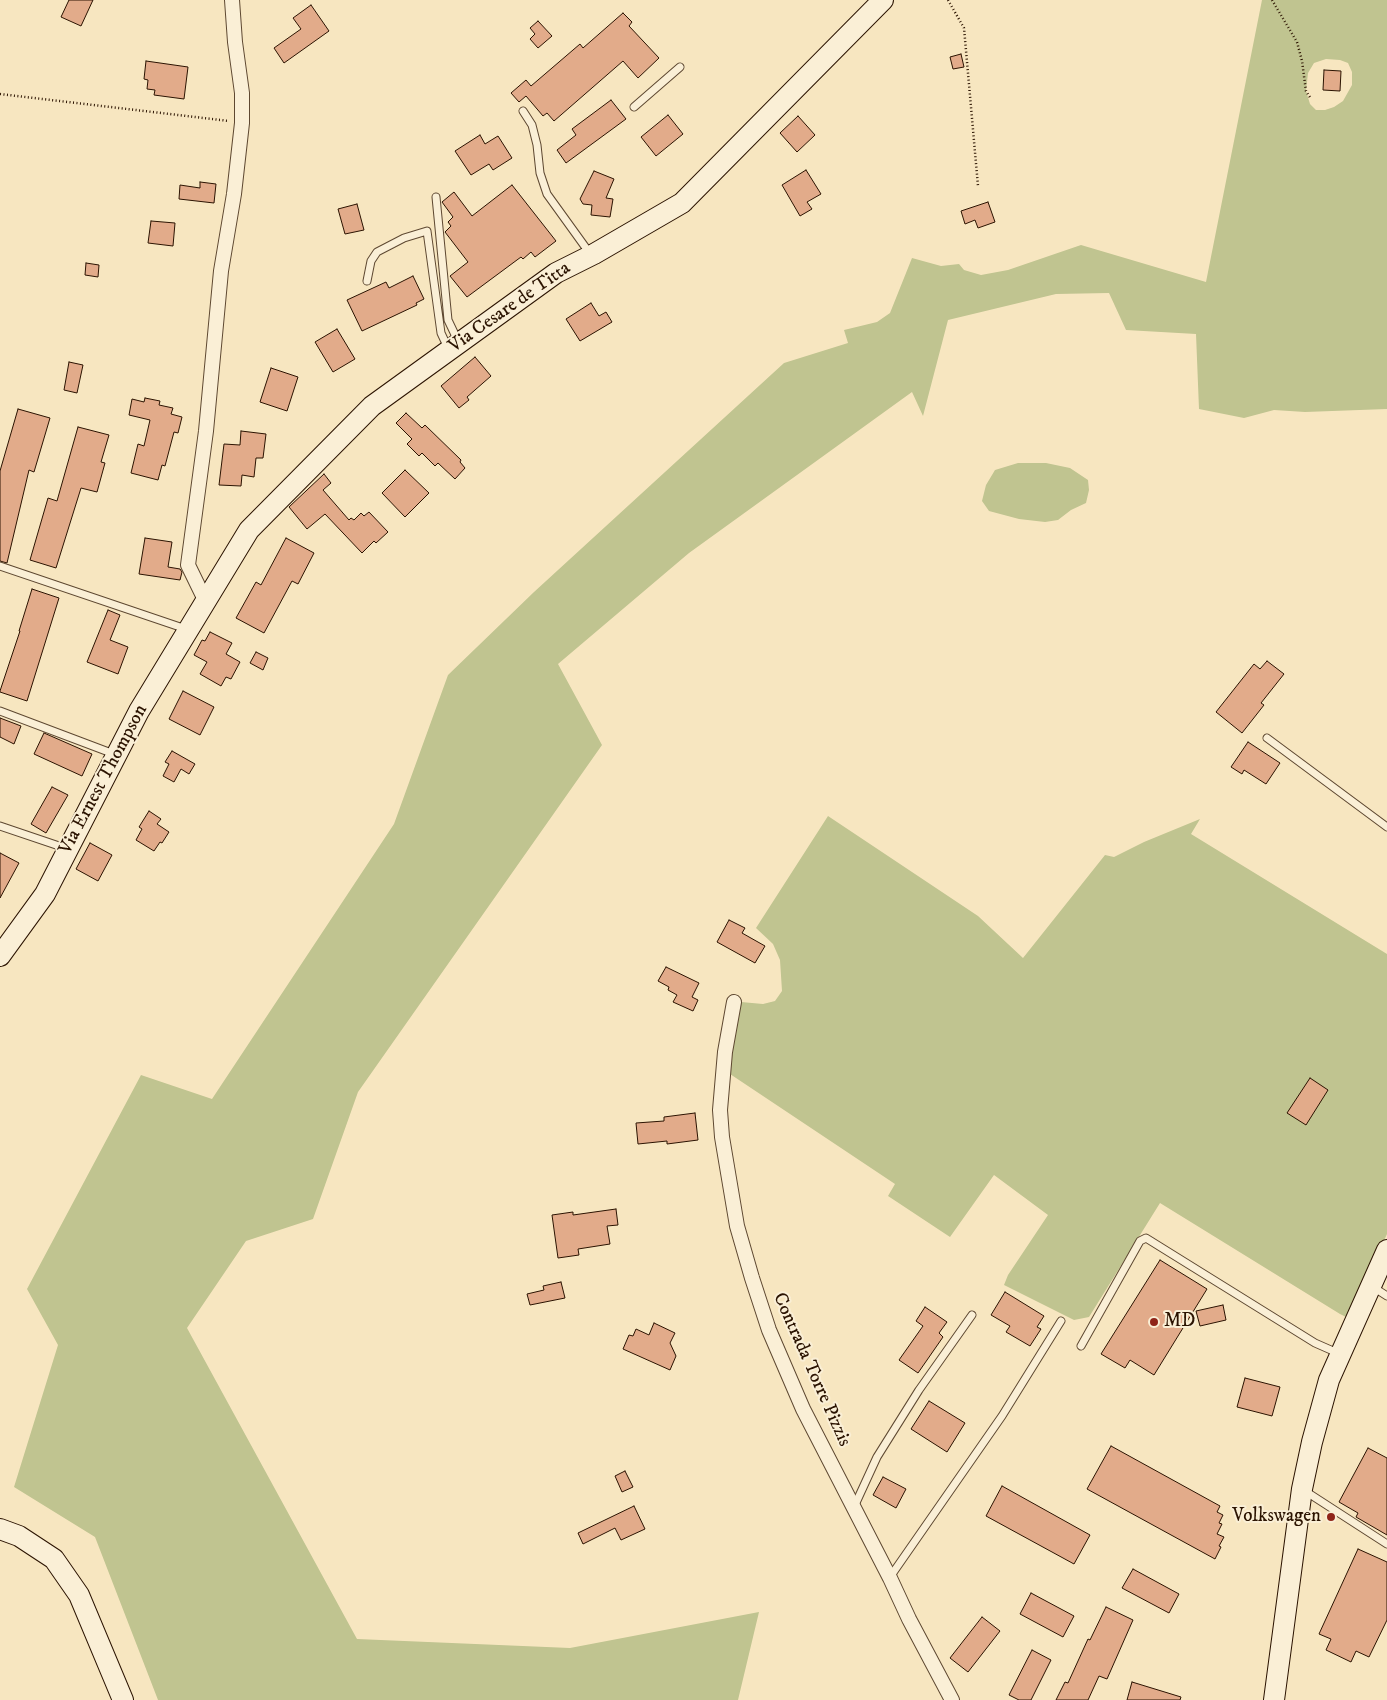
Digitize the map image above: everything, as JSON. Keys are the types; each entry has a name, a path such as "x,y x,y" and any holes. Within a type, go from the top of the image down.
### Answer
{"street":[{"path":"206,602 188,565 206,431 221,271 234,194 242,123 242,93 235,42 232,0"},
{"name":"Via Cesare de Titta","path":"206,602 250,530 372,406 556,273 682,203 883,0"},
{"name":"Via Ernest Thompson","path":"0,956 45,894 140,711 206,602"},
{"name":"Contrada Torre Pizzis","path":"734,1002 725,1052 720,1110 722,1137 737,1226 769,1330 803,1409 952,1700"},
{"path":"1274,1700 1302,1489 1312,1442 1329,1380 1340,1355 1379,1291 1387,1250"},
{"path":"0,1529 19,1536 54,1559 79,1595 123,1700"}],"lane":[{"path":"634,106 680,66"},
{"path":"523,111 532,125 537,145 540,173 547,194 591,255"},
{"path":"436,197 448,320 454,347"},
{"path":"367,281 371,261 377,252 404,238 427,231 441,333 454,347"},
{"path":"0,566 188,630"},
{"path":"0,712 117,755"},
{"path":"1267,738 1387,827"},
{"path":"0,826 68,849"},
{"path":"1081,1346 1140,1241 1146,1238 1315,1343 1340,1355"},
{"path":"854,1507 877,1457 919,1390 972,1315"},
{"path":"890,1578 1002,1416 1061,1321"},
{"path":"1302,1489 1387,1544"}],"path":[{"path":"948,0 964,28 978,186"},
{"path":"1272,0 1297,42 1302,60 1306,91 1311,99"},
{"path":"0,94 242,123"}],"green space":[{"path":"1262,0 1387,0 1387,409 1305,412 1274,410 1244,418 1199,409 1196,334 1126,330 1109,293 1056,294 948,320 923,416 912,392 689,553 558,664 602,745 358,1092 313,1219 246,1241 187,1328 357,1639 570,1648 759,1612 738,1700 158,1700 95,1537 14,1487 58,1345 27,1289 141,1075 212,1099 394,824 448,675 534,592 784,363 848,343 844,330 877,322 890,313 912,258 941,266 959,264 964,270 981,275 1008,270 1081,245 1206,282","holes":["1326,59 1340,60 1348,63 1352,72 1352,85 1343,101 1334,107 1316,110 1310,104 1306,91 1308,73 1314,63"]},
{"path":"1018,463 1046,463 1070,468 1088,480 1089,490 1086,503 1071,510 1058,520 1045,522 1019,519 989,511 982,501 986,485 995,470"},
{"path":"828,816 978,916 1023,958 1105,855 1114,857 1144,842 1200,819 1191,834 1387,954 1387,1234 1348,1318 1160,1203 1089,1317 1074,1320 1004,1285 1008,1275 1048,1215 994,1175 950,1237 888,1196 895,1184 727,1072 741,1002 763,1004 775,1001 782,991 780,960 773,944 756,928"}],"building":[{"path":"69,0 93,0 81,26 61,17"},
{"path":"311,5 329,31 284,63 274,48 301,29 293,18"},
{"path":"623,13 632,22 629,26 659,58 638,78 623,61 554,121 547,113 543,116 526,96 519,102 511,93 526,80 531,86 580,44 583,48"},
{"path":"538,21 552,36 538,48 530,39 535,34 530,28"},
{"path":"961,54 964,67 953,69 950,57"},
{"path":"146,61 188,67 184,99 154,95 155,90 147,89 148,80 144,79"},
{"path":"1324,70 1341,71 1340,91 1323,90"},
{"path":"611,100 626,119 566,163 557,150 576,135 572,129"},
{"path":"668,115 683,134 656,156 641,137"},
{"path":"798,116 815,135 797,152 780,133"},
{"path":"480,135 485,144 498,136 512,158 493,170 489,164 471,175 455,151"},
{"path":"806,170 821,194 807,202 812,209 800,216 782,185"},
{"path":"594,171 614,179 606,198 613,199 610,217 591,215 592,205 583,204 580,199"},
{"path":"200,182 216,184 214,203 179,199 180,185 200,188"},
{"path":"512,185 556,241 535,257 531,252 523,259 521,257 467,297 450,276 468,262 445,232 451,226 448,222 453,217 442,202 454,192 472,216"},
{"path":"988,202 995,222 978,228 975,220 965,224 961,211"},
{"path":"357,204 364,230 345,234 338,209"},
{"path":"151,221 175,223 173,246 148,243"},
{"path":"86,263 99,265 98,277 85,275"},
{"path":"413,276 424,299 416,303 417,305 362,331 347,300 386,282 389,288"},
{"path":"591,303 599,316 606,312 612,322 580,341 566,319"},
{"path":"337,329 355,359 333,372 315,342"},
{"path":"475,357 491,376 467,397 469,400 459,408 441,386"},
{"path":"69,362 83,365 77,393 64,390"},
{"path":"271,368 298,377 287,411 260,402"},
{"path":"145,398 160,401 159,405 173,408 171,414 182,417 178,433 174,432 165,466 162,465 158,480 131,473 138,444 144,446 150,420 129,415 132,399 144,402"},
{"path":"18,409 50,418 34,472 29,470 7,563 0,561 0,471"},
{"path":"406,413 422,428 425,425 461,460 460,462 465,468 455,479 438,463 435,466 422,453 419,456 407,444 412,439 396,423"},
{"path":"78,427 109,435 101,462 105,463 97,492 81,488 56,568 30,560 48,498 57,501"},
{"path":"241,431 266,434 263,458 256,458 254,477 242,475 241,486 219,485 224,444 240,445"},
{"path":"405,470 429,493 405,517 382,493"},
{"path":"324,474 331,483 323,490 349,520 351,518 354,520 361,513 364,516 369,512 388,532 376,543 374,541 362,553 325,514 307,529 289,507"},
{"path":"145,538 172,542 168,567 180,569 182,572 180,580 139,574"},
{"path":"286,538 314,553 298,584 292,581 264,633 236,618 256,582 261,585"},
{"path":"32,589 59,598 27,701 0,691"},
{"path":"108,610 120,615 110,640 128,647 118,674 87,662"},
{"path":"210,632 232,643 226,654 240,662 231,679 226,677 221,686 200,674 207,662 194,655 202,640 205,641"},
{"path":"256,652 268,658 263,670 250,663"},
{"path":"1267,661 1284,674 1261,703 1264,705 1242,733 1216,712 1254,664 1260,669"},
{"path":"183,691 214,707 200,735 169,719"},
{"path":"0,718 21,726 14,744 0,737"},
{"path":"44,733 92,754 82,776 34,754"},
{"path":"1248,742 1280,763 1266,784 1244,770 1242,774 1231,767"},
{"path":"172,751 195,764 189,774 181,769 174,782 163,776 169,764 165,762"},
{"path":"52,787 68,795 46,833 31,824"},
{"path":"149,811 161,819 157,824 169,832 154,851 136,840 142,829 139,827"},
{"path":"90,843 112,855 98,881 76,869"},
{"path":"0,853 19,863 0,898"},
{"path":"729,920 745,928 742,933 765,946 755,963 717,942"},
{"path":"666,967 699,983 692,997 698,1000 693,1011 673,1002 677,995 668,990 669,987 658,981"},
{"path":"1310,1078 1328,1090 1306,1125 1287,1113"},
{"path":"695,1113 698,1140 667,1144 667,1141 638,1144 636,1123 664,1121 664,1117"},
{"path":"616,1209 618,1225 607,1226 610,1244 578,1249 579,1255 558,1258 552,1215 573,1212 573,1215"},
{"name":"MD","path":"1160,1260 1207,1289 1154,1375 1130,1360 1125,1368 1101,1354"},
{"path":"561,1282 565,1298 530,1305 527,1294 544,1290 543,1286"},
{"path":"1005,1292 1044,1316 1037,1327 1041,1329 1030,1346 1006,1332 1010,1326 991,1315"},
{"path":"1223,1305 1226,1320 1200,1326 1196,1311"},
{"path":"925,1307 947,1322 939,1333 943,1337 918,1373 899,1360 923,1326 916,1321"},
{"path":"654,1323 675,1333 670,1343 676,1356 670,1370 623,1349 629,1335 633,1336 636,1329 649,1335"},
{"path":"1245,1378 1280,1387 1272,1416 1237,1407"},
{"path":"929,1401 965,1423 947,1452 911,1429"},
{"path":"1111,1446 1220,1506 1217,1512 1223,1515 1219,1523 1222,1524 1217,1534 1224,1537 1215,1559 1087,1489"},
{"path":"1368,1448 1387,1458 1387,1535 1356,1517 1358,1513 1339,1502"},
{"path":"625,1471 633,1487 622,1492 615,1476"},
{"path":"883,1477 906,1489 896,1508 873,1495"},
{"path":"1002,1486 1090,1535 1074,1564 986,1516"},
{"path":"634,1506 645,1529 621,1540 615,1528 583,1544 578,1533"},
{"path":"1358,1549 1387,1562 1387,1620 1369,1657 1356,1651 1351,1662 1326,1650 1331,1639 1319,1634"},
{"path":"1133,1569 1179,1594 1169,1613 1122,1588"},
{"path":"1031,1593 1074,1616 1063,1637 1020,1614"},
{"path":"1106,1607 1133,1620 1107,1679 1099,1676 1088,1700 1056,1700 1065,1682 1068,1683 1088,1639 1090,1640"},
{"path":"982,1617 1000,1631 968,1672 950,1658"},
{"path":"1032,1650 1051,1660 1031,1700 1019,1700 1009,1695"},
{"path":"1132,1682 1181,1697 1180,1700 1127,1700"}],"place":[{"name":"MD","path":"1154,1322"},
{"name":"Volkswagen","path":"1331,1517"}]}
